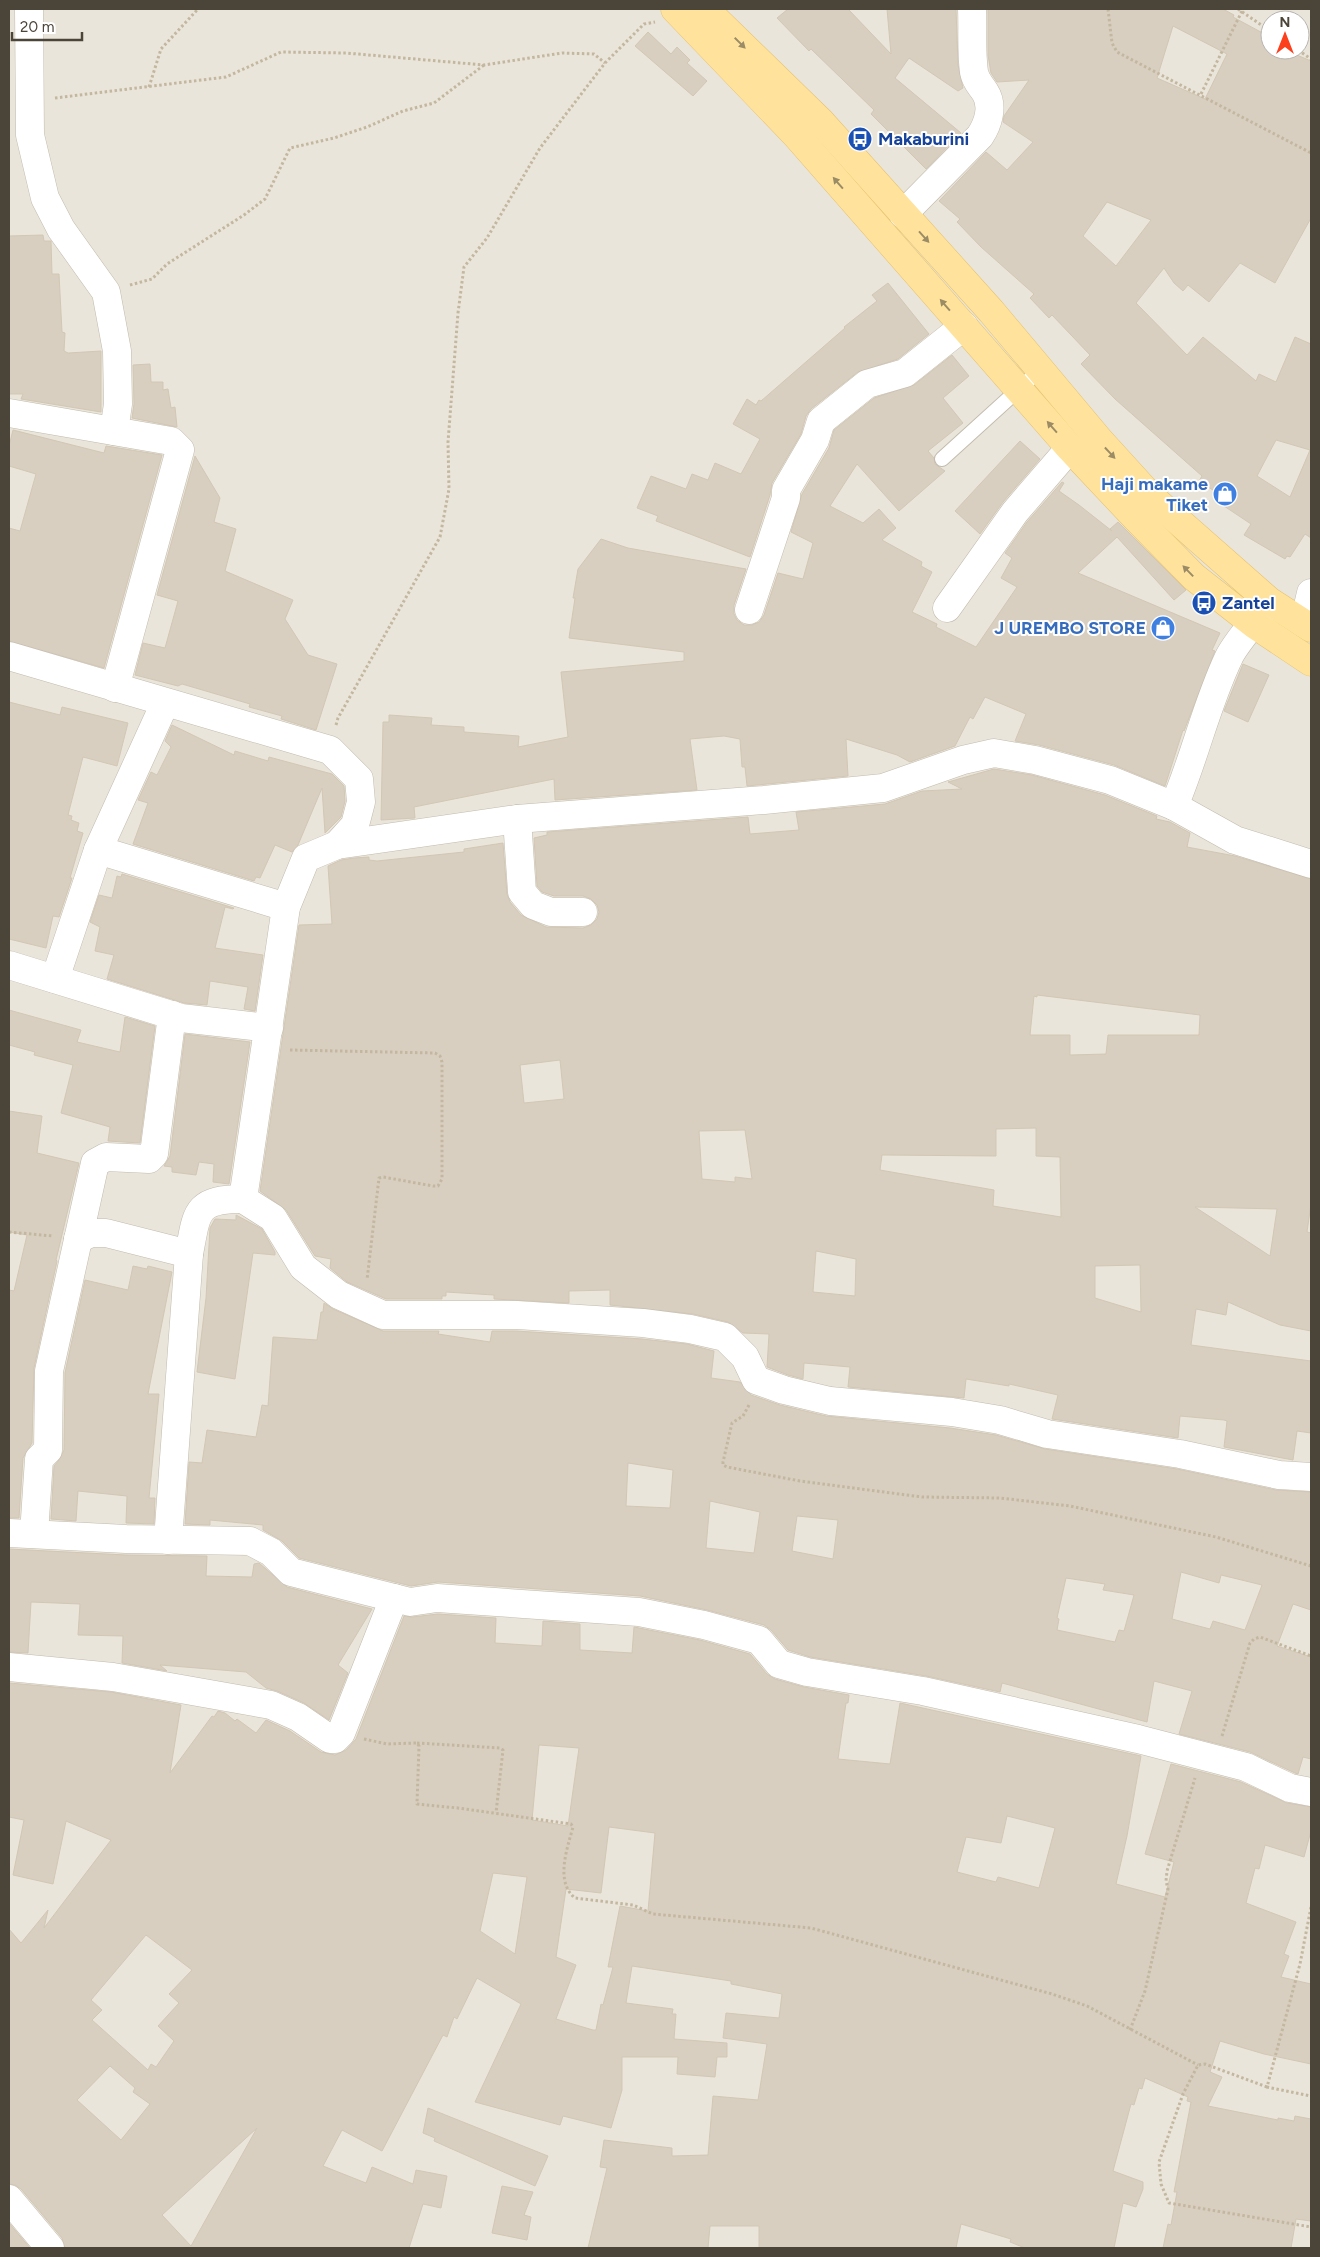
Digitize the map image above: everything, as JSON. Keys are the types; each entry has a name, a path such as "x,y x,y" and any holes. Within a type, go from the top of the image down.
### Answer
{"main road":[{"path":"688,10 821,122 991,310 1100,441 1151,497 1269,601 1307,625"},
{"path":"688,10 1070,448 1194,578 1254,624 1311,662"}],"street":[{"path":"29,9 30,135 45,198 61,229 106,292 117,350 118,404 114,431"},
{"path":"904,214 980,136 988,124 989,99 977,83 974,72 972,9"},
{"path":"749,610 786,498 786,490 815,440 821,421 867,384 905,374 964,326"},
{"path":"9,413 171,441 180,450 115,688"},
{"path":"947,608 1015,512 1070,448"},
{"path":"1307,625 1311,593"},
{"path":"1174,806 1187,776 1196,741 1229,655 1254,624 1269,601"},
{"path":"9,656 330,750 359,780 361,802 355,824 337,845"},
{"path":"55,979 98,850 165,702"},
{"path":"243,1200 286,907 306,858 337,845 517,819 764,800 883,788 963,760 994,753 1110,780 1174,806 1235,840 1311,864"},
{"path":"517,819 522,892 532,905 551,912 584,912"},
{"path":"98,850 286,907"},
{"path":"9,965 172,1015 267,1039"},
{"path":"172,1015 154,1154 149,1159 106,1157 95,1163 49,1371 48,1450 39,1459 21,1533 168,1540 250,1541 271,1552 291,1572 410,1602 437,1598 639,1612 704,1625 759,1640 779,1664 807,1672 922,1691 1138,1739 1246,1767 1290,1788 1311,1792"},
{"path":"168,1540 189,1254 195,1218 205,1204 224,1199 243,1200 273,1218 303,1267 339,1296 383,1315 517,1315 642,1323 690,1329 725,1337 745,1357 756,1380 784,1390 830,1401 952,1412 1000,1420 1047,1434 1180,1454 1279,1475 1311,1477"},
{"path":"78,1239 91,1232 106,1232 189,1254"},
{"path":"9,1667 113,1677 271,1705 298,1717 330,1739 335,1739 341,1733 394,1598"},
{"path":"9,2199 50,2248"}],"lane":[{"path":"942,459 1040,370"}],"path":[{"path":"149,87 161,49 198,9"},
{"path":"1108,9 1112,43 1117,52 1311,153"},
{"path":"330,750 338,718 440,537 449,489 448,442 458,313 464,267 487,238 540,148 605,63 644,24 688,10"},
{"path":"1200,94 1240,10 1260,24"},
{"path":"30,101 226,77 281,52 346,53 484,65 562,53 594,54 605,63"},
{"path":"106,292 152,279 167,264 265,199 290,148 334,138 367,127 403,111 434,103 484,65"},
{"path":"267,1039 434,1053 440,1056 442,1062 442,1178 438,1186 433,1186 383,1177 379,1178 364,1306"},
{"path":"9,1232 78,1239"},
{"path":"756,1380 747,1412 732,1423 723,1462 723,1465 727,1467 808,1482 922,1497 1000,1498 1070,1506 1216,1537 1311,1566"},
{"path":"1130,2030 1145,1991 1168,1889 1166,1881 1167,1871 1250,1643 1254,1638 1260,1637 1311,1656"},
{"path":"341,1733 387,1744 417,1743 500,1748 503,1750 496,1813"},
{"path":"417,1743 419,1746 417,1804 571,1824 573,1827 564,1884 568,1892 575,1898 633,1905 653,1914 811,1928 879,1949 1052,1994 1087,2006 1198,2065 1205,2064 1267,2086 1311,2096"},
{"path":"1267,2086 1300,1964 1311,1907"},
{"path":"1198,2065 1183,2094 1158,2162 1161,2184 1169,2203 1311,2228"}],"shaded area":[{"path":"9,9 1311,9 1311,2248 9,2248"}],"building":[{"path":"788,9 848,9 891,54 887,9 956,9 958,65 963,88 958,91 909,58 895,78 961,133 926,169 871,114 874,110 811,49 809,51 777,18"},
{"path":"988,9 1223,9 1234,15 1233,17 1260,32 1260,60 1311,61 1311,218 1275,283 1240,263 1209,302 1188,285 1183,291 1174,283 1164,268 1136,303 1187,355 1203,337 1256,381 1259,374 1276,382 1295,337 1311,344 1311,538 1305,534 1290,557 1287,556 1285,559 1244,535 1251,524 1215,500 1219,494 1199,481 1202,476 1115,399 1081,364 1090,355 1052,315 1049,318 1030,298 1034,294 981,247 957,222 960,219 939,201 986,152 1007,170 1033,142 1003,122 1004,116 1029,80 997,82 991,73 988,55","holes":["1173,26 1227,54 1205,99 1157,78","1107,202 1151,220 1116,266 1083,236","1276,440 1310,450 1290,497 1257,476"]},
{"path":"648,32 671,54 677,47 690,60 687,63 707,81 693,96 635,46"},
{"path":"43,235 44,241 51,241 52,274 59,274 62,332 65,333 64,351 68,353 101,351 101,412 21,399 23,394 9,394 9,236"},
{"path":"888,283 929,334 898,359 858,372 811,409 806,416 801,434 772,483 770,495 750,557 656,521 658,516 637,508 651,476 686,489 692,474 708,480 715,463 741,474 760,439 733,424 747,399 756,405 759,400 761,401 844,327 877,301 872,295"},
{"path":"952,355 969,376 943,398 963,423 928,451 934,458 935,464 945,471 899,511 857,464 830,506 863,523 879,509 896,528 882,540 922,562 921,566 932,572 912,612 937,624 936,627 976,647 1017,587 1001,578 1012,558 1005,553 1027,522 1062,482 1064,483 1059,491 1112,531 1110,529 1118,522 1186,590 1174,600 1117,537 1078,573 1220,633 1212,650 1215,651 1183,730 1165,786 1114,765 1039,745 1015,741 1026,714 985,697 973,719 970,717 955,746 910,762 897,755 846,739 848,776 747,786 745,767 742,767 740,739 724,736 690,739 697,790 555,800 554,779 414,807 415,818 381,820 383,722 389,722 389,715 432,718 431,725 464,727 464,732 519,736 518,747 568,737 561,672 684,661 684,652 569,638 578,569 601,539 628,548 746,569 734,605 734,614 737,620 744,625 752,625 759,622 764,615 778,573 803,579 813,543 791,532 802,494 829,448 834,430 874,398 914,385"},
{"path":"150,364 151,382 163,382 163,390 168,389 171,408 175,407 177,427 132,418 134,404 133,365"},
{"path":"13,430 104,453 106,446 162,455 104,668 9,641 9,528 20,531 36,474 9,466 9,446"},
{"path":"1020,441 1040,459 1003,502 980,534 955,511"},
{"path":"195,456 220,498 214,522 236,529 225,571 293,600 285,619 308,655 337,664 316,730 281,719 282,716 249,707 250,704 182,684 178,686 135,675 143,643 165,648 178,601 157,595"},
{"path":"1243,664 1269,675 1248,722 1224,711"},
{"path":"9,702 60,715 62,707 128,723 117,766 83,757 68,815 72,816 71,820 79,823 77,831 83,833 70,878 72,878 59,917 53,916 46,948 9,939"},
{"path":"172,725 234,755 235,751 268,761 269,757 332,774 344,786 345,801 341,817 325,833 322,788 298,845 292,852 275,845 260,878 256,877 254,881 133,844 148,803 138,800 151,772 157,775 171,747 165,741"},
{"path":"994,769 1032,775 1105,795 1157,816 1156,819 1170,822 1190,833 1187,847 1235,856 1311,879 1311,1204 1307,1232 1311,1233 1311,1331 1280,1325 1228,1302 1226,1315 1196,1309 1191,1345 1311,1361 1311,1433 1297,1431 1293,1460 1224,1447 1227,1421 1224,1420 1180,1416 1178,1438 1052,1419 1058,1395 1009,1384 1009,1386 966,1379 964,1398 848,1387 850,1367 804,1363 803,1379 767,1367 769,1334 743,1333 728,1322 693,1314 610,1305 610,1290 569,1291 569,1303 494,1299 494,1295 446,1292 446,1296 442,1296 442,1299 386,1299 347,1282 330,1268 331,1259 315,1256 286,1210 260,1191 299,925 332,924 328,866 341,860 354,858 369,857 369,860 377,861 464,852 464,849 503,843 507,894 510,902 521,915 546,927 583,928 591,925 597,919 599,912 597,905 591,899 583,896 554,896 542,892 537,886 534,838 547,835 547,832 748,817 750,834 799,830 796,812 885,804 922,791 962,789 948,782","holes":["1037,995 1200,1015 1199,1035 1108,1035 1106,1054 1070,1055 1070,1035 1030,1035 1034,996 1037,997","560,1060 564,1099 524,1103 520,1065","1036,1128 1036,1156 1060,1157 1061,1217 993,1206 994,1190 880,1170 882,1155 996,1156 996,1129","745,1130 752,1179 735,1177 735,1182 702,1179 699,1131","1195,1207 1277,1209 1270,1256","816,1251 856,1259 855,1296 813,1292","1140,1265 1141,1312 1095,1298 1095,1266"]},
{"path":"122,874 234,908 225,907 215,948 263,955 255,1011 244,1009 248,987 210,981 207,1005 184,1003 107,979 114,955 95,951 100,927 90,922 99,895 112,898 117,876 121,877"},
{"path":"9,1010 81,1030 77,1042 120,1052 125,1017 155,1026 140,1143 108,1141 110,1127 61,1113 73,1065 34,1055 35,1052 9,1045"},
{"path":"185,1034 250,1042 229,1184 213,1182 214,1164 199,1162 196,1175 172,1172 172,1167 164,1166 170,1156"},
{"path":"9,1111 42,1116 37,1153 79,1163 56,1260 34,1368 32,1443 23,1458 19,1518 9,1518 9,1290 14,1291 27,1235 9,1232"},
{"path":"236,1215 262,1229 275,1255 253,1253 235,1379 197,1372 206,1298 210,1228 215,1219 236,1220"},
{"path":"133,1266 147,1269 148,1266 172,1272 148,1394 159,1394 149,1498 155,1498 154,1524 126,1523 127,1496 78,1491 76,1521 51,1519 54,1466 64,1450 65,1373 85,1280 128,1290"},
{"path":"324,1303 333,1309 383,1331 439,1331 438,1334 490,1342 492,1331 516,1331 642,1339 687,1344 714,1351 711,1378 740,1382 751,1395 780,1405 826,1416 950,1428 996,1435 1045,1449 1177,1469 1276,1490 1311,1492 1311,1610 1293,1604 1277,1646 1311,1657 1311,1759 1303,1757 1298,1774 1250,1752 1179,1734 1192,1691 1154,1681 1147,1722 1002,1683 1000,1692 926,1676 810,1657 788,1650 771,1630 764,1625 707,1610 640,1596 438,1582 411,1586 299,1558 282,1541 263,1530 263,1525 210,1520 210,1525 185,1524 189,1462 202,1463 207,1430 256,1437 262,1405 268,1406 273,1337 317,1340 321,1312 323,1312","holes":["628,1463 673,1470 670,1508 626,1506","710,1501 760,1512 754,1553 706,1548","797,1516 838,1520 833,1559 792,1551","1181,1572 1219,1583 1221,1575 1262,1585 1245,1630 1213,1621 1210,1629 1172,1619","1066,1578 1105,1584 1103,1590 1134,1595 1124,1631 1119,1630 1115,1642 1057,1630 1059,1619 1057,1618"]},
{"path":"9,1549 126,1555 207,1556 206,1576 252,1577 254,1564 259,1563 287,1587 372,1609 338,1665 348,1673 329,1720 304,1703 266,1688 246,1672 160,1665 167,1671 122,1663 123,1636 78,1635 80,1604 31,1602 28,1653 9,1652"},
{"path":"438,1614 496,1618 495,1643 542,1646 543,1621 580,1624 580,1650 632,1653 634,1627 700,1640 750,1654 767,1674 775,1679 804,1687 849,1695 848,1703 846,1703 838,1759 890,1764 900,1703 1141,1756 1127,1836 1116,1884 1165,1897 1174,1862 1145,1854 1171,1764 1241,1782 1287,1803 1311,1807 1311,1831 1304,1857 1265,1845 1259,1869 1255,1868 1246,1903 1296,1922 1284,1954 1289,1956 1281,1977 1311,1984 1311,2064 1264,2054 1220,2041 1210,2072 1222,2077 1208,2106 1278,2120 1278,2118 1294,2121 1295,2116 1311,2119 1311,2221 1296,2219 1291,2248 1163,2248 1168,2224 1171,2225 1177,2192 1174,2192 1191,2102 1187,2101 1188,2097 1145,2078 1142,2089 1139,2088 1134,2105 1131,2104 1113,2171 1143,2182 1143,2189 1136,2207 1123,2203 1114,2248 1025,2248 1010,2242 1011,2239 961,2224 956,2248 759,2248 759,2226 710,2226 708,2248 588,2248 607,2168 600,2167 604,2140 672,2148 672,2156 708,2155 713,2096 758,2100 767,2044 723,2038 726,2013 779,2018 782,1994 731,1984 731,1981 632,1966 626,2003 673,2009 672,2014 676,2014 674,2039 727,2043 727,2057 717,2057 715,2077 677,2074 678,2057 622,2057 622,2090 611,2128 563,2116 560,2125 475,2102 521,2004 477,1978 457,2019 454,2017 447,2037 443,2035 382,2151 342,2130 323,2166 366,2183 372,2167 413,2184 416,2170 447,2176 441,2208 423,2204 409,2248 65,2248 62,2238 21,2189 9,2184 9,1929 21,1943 48,1910 44,1928 111,1840 66,1821 53,1884 13,1875 24,1820 9,1817 9,1683 111,1692 181,1705 170,1773 212,1716 214,1717 218,1711 225,1713 235,1721 237,1719 256,1733 266,1720 290,1731 321,1752 335,1755 346,1750 356,1739 404,1616","holes":["539,1745 579,1748 568,1826 532,1820","1007,1816 1055,1828 1039,1888 998,1877 996,1882 957,1872 966,1837 1001,1843","609,1827 655,1833 648,1911 620,1906 608,1967 613,1967 603,2005 601,2004 596,2030 556,2019 576,1965 556,1957 566,1889 601,1893","493,1873 527,1877 515,1954 480,1931","146,1935 192,1970 169,1994 179,2003 158,2026 174,2041 156,2067 151,2064 148,2070 92,2020 102,2010 91,2000","110,2066 135,2088 133,2092 150,2104 121,2140 77,2100","257,2128 191,2246 162,2215"]},
{"path":"428,2108 548,2156 535,2186 434,2141 435,2138 423,2133"},
{"path":"502,2186 533,2192 524,2215 531,2217 527,2240 492,2233"},
{"path":"9,2223 30,2248 9,2248"}],"place":[{"name":"Makaburini","path":"860,139"},
{"name":"Haji makame Tiket","path":"1225,494"},
{"name":"Zantel","path":"1204,603"},
{"name":"J UREMBO STORE","path":"1163,628"}]}
